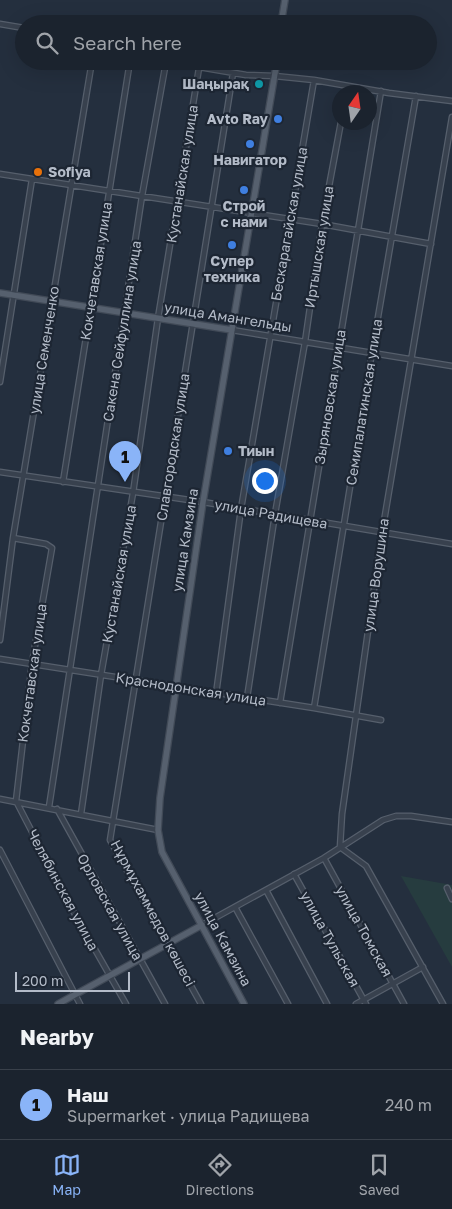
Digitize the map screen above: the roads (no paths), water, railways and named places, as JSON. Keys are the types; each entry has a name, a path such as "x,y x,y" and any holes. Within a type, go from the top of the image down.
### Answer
{"main road":[{"path":"283,15 285,0"},
{"name":"улица Камзина","path":"244,1004 162,852 158,830 160,798 203,502 276,70"},
{"name":"улица Амангельды","path":"0,293 232,330"},
{"path":"58,1004 202,925"}],"street":[{"path":"0,24 15,26"},
{"name":"улица Семенченко","path":"0,640 23,475 91,70"},
{"name":"Кокчетавская улица","path":"63,482 129,70"},
{"name":"Сакена Сейфуллина улица","path":"49,808 142,196 164,70"},
{"name":"Кустанайская улица","path":"81,814 101,675 133,493 158,318 199,70"},
{"path":"213,70 314,80 342,85"},
{"name":"Славгородская улица","path":"114,820 233,73"},
{"name":"Бескарагайская улица","path":"216,694 241,509 314,80"},
{"path":"377,90 452,101"},
{"name":"Зыряновская улица","path":"280,703 381,91"},
{"name":"Семипалатинская улица","path":"314,708 416,96"},
{"name":"улица Ворушина","path":"340,847 342,814 382,532 452,117"},
{"name":"Иртышская улица","path":"247,698 275,514 339,130"},
{"path":"0,174 322,224 432,244"},
{"path":"0,382 32,179"},
{"name":"улица Амангельды","path":"232,330 452,366"},
{"name":"улица Радищева","path":"0,472 165,498 203,502 452,544"},
{"name":"Кокчетавская улица","path":"13,538 51,546 52,548 32,664 16,801"},
{"name":"Краснодонская улица","path":"0,659 382,720"},
{"path":"0,799 158,830"},
{"name":"Челябинская улица","path":"16,801 126,1004"},
{"name":"Орловская улица","path":"57,809 164,1004"},
{"path":"202,925 324,858 383,820 396,816 411,816 452,822"},
{"name":"Нұрмұхаммедов көшесі","path":"114,820 110,840 201,1004"},
{"path":"340,847 366,866 443,1004"},
{"path":"0,850 80,1004"},
{"name":"улица Томская","path":"324,858 404,1004"},
{"name":"улица Тульская","path":"294,874 365,1002"},
{"path":"447,888 452,899"},
{"path":"266,890 327,1004"},
{"path":"235,907 288,1004"},
{"path":"356,1004 365,1002 423,967"}],"place":[{"name":"Шаңырақ","path":"259,84"},
{"name":"Avto Ray","path":"278,119"},
{"name":"Навигатор","path":"250,144"},
{"name":"Sofiya","path":"38,172"},
{"name":"Строй с нами","path":"244,190"},
{"name":"Супер техника","path":"232,245"},
{"name":"Тиын","path":"228,451"},
{"name":"Наш","path":"125,482"}]}
